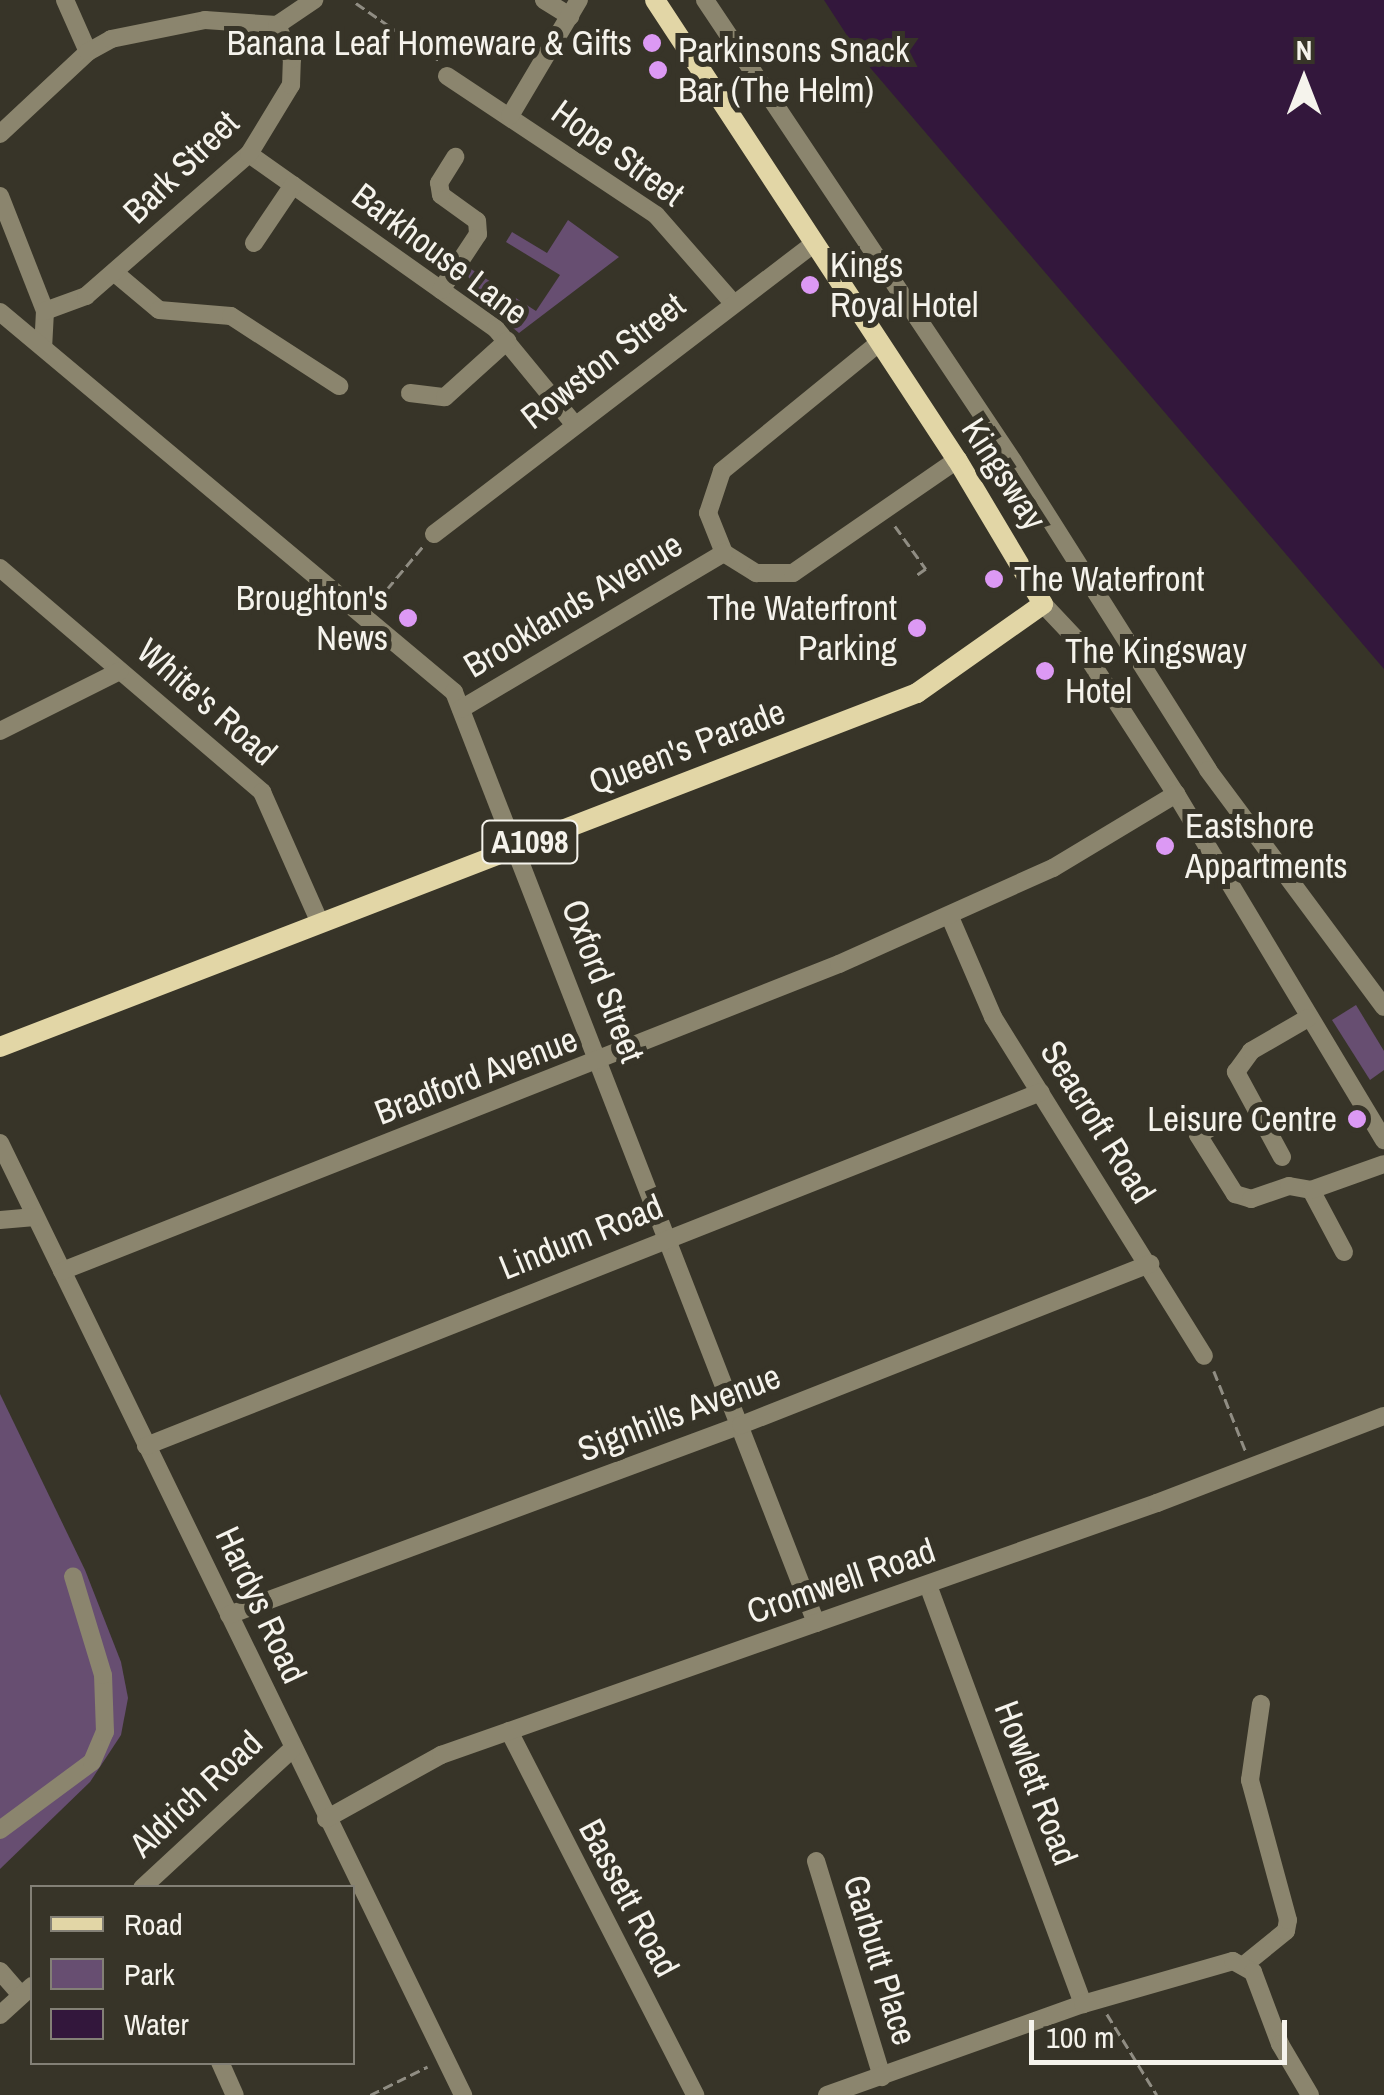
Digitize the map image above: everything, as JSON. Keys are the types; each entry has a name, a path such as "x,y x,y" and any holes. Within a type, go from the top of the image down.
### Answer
{"main road":[{"name":"Kingsway","path":"655,0 957,460 1043,604"},
{"name":"Queen's Parade","path":"0,1047 917,693 1043,604"}],"street":[{"path":"64,0 88,52"},
{"path":"0,134 88,52 111,39 187,21 278,25 314,0"},
{"path":"510,116 575,8 544,0"},
{"path":"706,0 1013,461 1208,770 1384,1007"},
{"name":"Bark Street","path":"45,311 86,296 249,154 290,85 292,59 278,25"},
{"name":"Hope Street","path":"447,76 656,215 733,303"},
{"name":"Barkhouse Lane","path":"249,154 507,341 574,424"},
{"path":"441,290 478,234 477,221 441,195 439,182 455,156"},
{"path":"254,242 293,185"},
{"path":"0,196 45,311 44,347"},
{"name":"Rowston Street","path":"434,534 815,242"},
{"path":"115,273 160,310 231,316 339,386"},
{"name":"Oxford Street","path":"3,321 44,347 443,679 461,709 601,1063 816,1624"},
{"path":"410,393 445,397 507,341"},
{"path":"724,553 708,513 722,472 880,342"},
{"name":"Brooklands Avenue","path":"461,709 724,553 756,573 774,576 826,555 957,460"},
{"name":"White's Road","path":"0,568 262,792 320,922"},
{"name":"Kingsway","path":"1043,604 1076,640 1176,794 1384,1140"},
{"path":"0,731 120,671"},
{"name":"Bradford Avenue","path":"62,1271 601,1063 950,916 1053,868 1176,794"},
{"name":"Seacroft Road","path":"950,916 992,1017 1204,1356"},
{"path":"1282,1157 1236,1072 1251,1052 1308,1018"},
{"name":"Lindum Road","path":"146,1446 1040,1092"},
{"path":"1221,1122 1198,1134 1234,1194 1250,1199 1289,1186 1311,1190 1384,1164"},
{"name":"Hardys Road","path":"0,1143 463,2095"},
{"path":"1311,1190 1344,1252"},
{"path":"0,1220 35,1218"},
{"name":"Signhills Avenue","path":"228,1615 742,1426 1150,1264"},
{"name":"Cromwell Road","path":"326,1819 408,1770 509,1731 928,1585 1384,1416"},
{"path":"0,1830 92,1762 105,1732 103,1675 72,1576"},
{"name":"Howlett Road","path":"928,1585 1090,2002"},
{"path":"827,2095 1090,2002 1220,1961 1244,1965 1286,1931 1288,1920 1250,1780 1261,1704"},
{"name":"Bassett Road","path":"509,1731 695,2095"},
{"name":"Aldrich Road","path":"145,1885 293,1748"},
{"name":"Garbutt Place","path":"816,1861 882,2077"},
{"path":"1244,1965 1310,2095"},
{"path":"0,1971 27,1991 0,2016"},
{"path":"221,2065 235,2095"}],"path":[{"path":"356,3 451,69 447,76"},
{"path":"885,512 926,569 916,576"},
{"path":"366,614 434,534"},
{"path":"1204,1356 1252,1468"},
{"path":"1090,2002 1156,2095"},
{"path":"370,2095 444,2058"}],"green space":[{"path":"568,220 619,257 519,333 474,295 468,275 471,269 536,311 560,275 506,242 512,232 547,253"},
{"path":"1356,1005 1384,1051 1384,1070 1370,1080 1332,1020"},
{"path":"0,1394 85,1570 121,1662 128,1698 121,1735 90,1782 0,1869"}],"water":[{"path":"824,0 1384,0 1384,669 861,57"}],"place":[{"name":"Banana Leaf Homeware & Gifts","path":"652,43"},
{"name":"Parkinsons Snack Bar (The Helm)","path":"658,70"},
{"name":"Kings Royal Hotel","path":"810,285"},
{"name":"The Waterfront","path":"994,579"},
{"name":"Broughton's News","path":"408,618"},
{"name":"The Waterfront Parking","path":"917,628"},
{"name":"The Kingsway Hotel","path":"1045,671"},
{"name":"Eastshore Appartments","path":"1165,846"},
{"name":"Leisure Centre","path":"1357,1119"}]}
